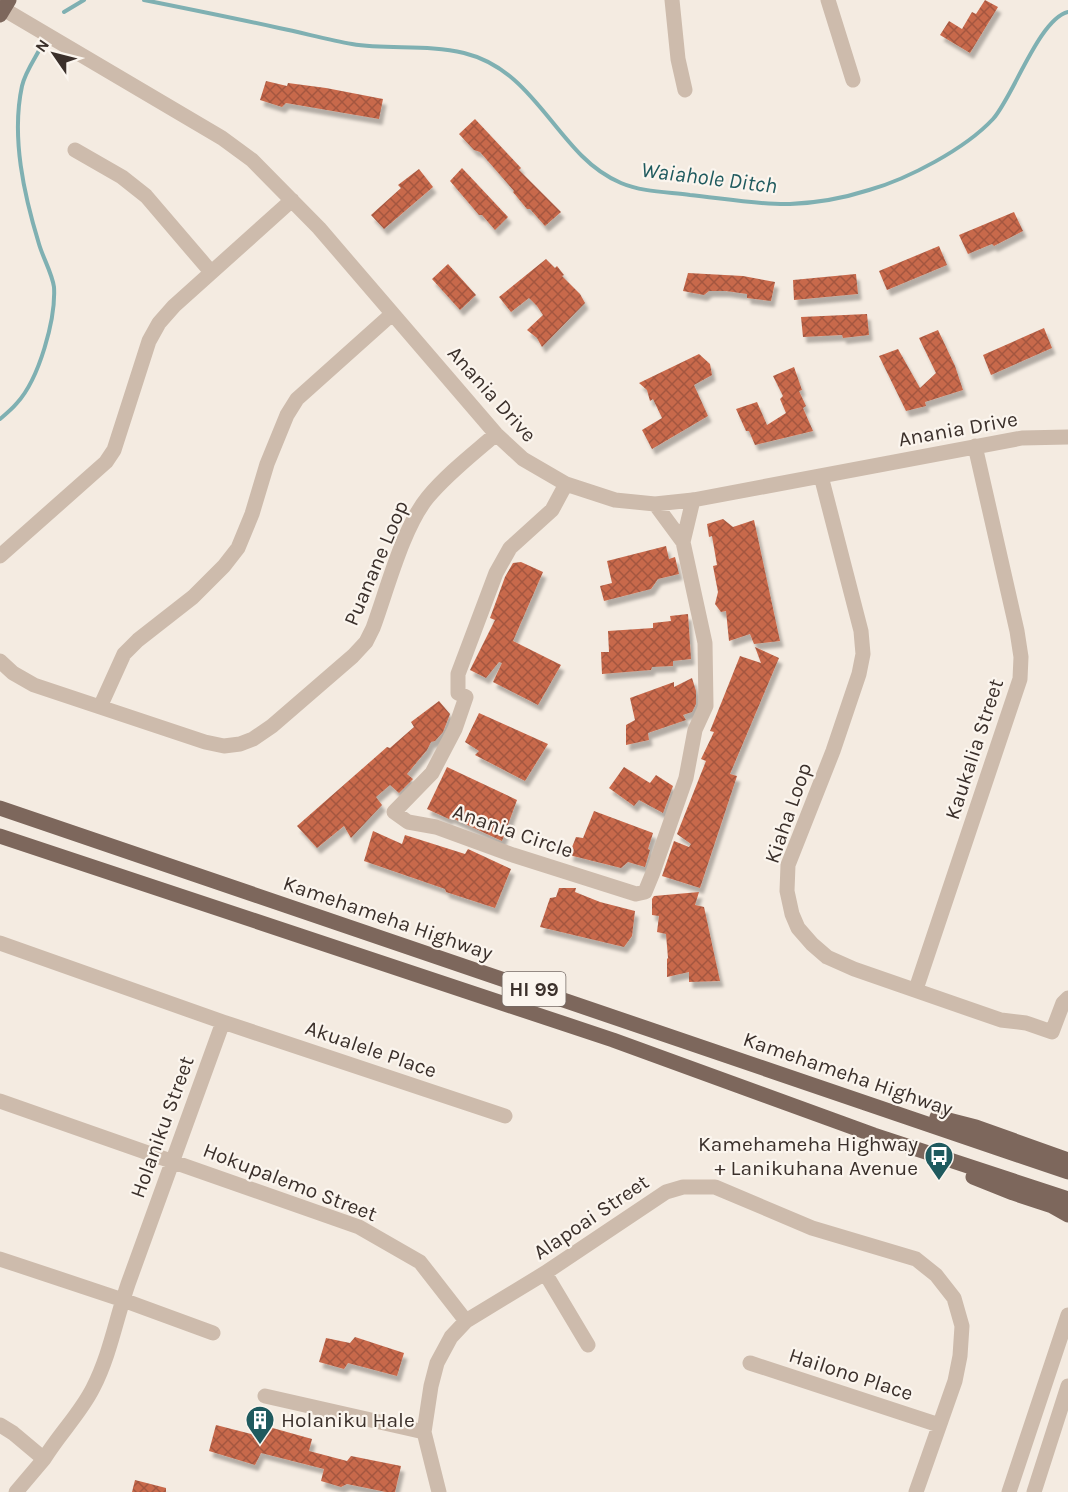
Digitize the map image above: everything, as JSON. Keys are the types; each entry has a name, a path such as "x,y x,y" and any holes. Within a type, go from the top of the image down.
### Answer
{"main road":[{"name":"Kamehameha Highway","path":"0,808 1068,1172"},
{"name":"Kamehameha Highway","path":"0,836 602,1036 874,1135 1068,1198"},
{"path":"829,1089 975,1127 1068,1160"},
{"path":"874,1135 1013,1194 1052,1206 1068,1215"}],"street":[{"path":"672,0 678,59 685,90"},
{"path":"828,0 853,80"},
{"name":"Anania Drive","path":"3,8 222,138 252,160 319,228 496,434 523,459 566,484 615,500 655,504 693,500 1022,438 1068,437"},
{"path":"75,150 122,177 146,196 211,272"},
{"path":"0,556 106,462 114,450 149,341 159,322 292,200"},
{"path":"100,707 124,654 138,640 193,597 224,566 238,548 252,514 267,464 287,415 297,399 392,314"},
{"name":"Puanane Loop","path":"0,661 13,673 34,685 205,742 224,746 240,744 253,739 272,726 366,642 416,514 448,475 496,434"},
{"name":"Kaukalia Street","path":"916,989 1020,680 1021,657 1017,631 975,446"},
{"name":"Kiaha Loop","path":"822,476 861,631 863,654 860,674 788,865 787,891 798,928 812,945 827,957 854,969 1001,1020 1026,1023 1052,1032 1063,1003 1068,998"},
{"name":"Anania Circle","path":"566,484 552,510 510,548 496,573 459,674 458,693 466,697 455,729 432,773 394,812 408,822 436,827 636,894 645,892 652,875 686,778 695,730 706,706 705,643 683,542 655,504"},
{"name":"Anania Circle","path":"683,542 693,500"},
{"path":"0,943 223,1022"},
{"name":"Akualele Place","path":"223,1022 506,1116"},
{"name":"Holaniku Street","path":"16,1492 75,1419 105,1364 123,1300 223,1022"},
{"name":"Hokupalemo Street","path":"0,1101 359,1227 420,1262 466,1321"},
{"name":"Alapoai Street","path":"439,1492 424,1432 437,1363 451,1337 466,1321 545,1273 666,1192 683,1187 715,1187 812,1228 916,1259 936,1275 954,1298 962,1326 955,1381 916,1492"},
{"path":"0,1259 213,1333"},
{"path":"545,1273 588,1345"},
{"path":"1009,1492 1068,1315"},
{"name":"Hailono Place","path":"750,1363 939,1425"},
{"path":"1034,1492 1068,1386"},
{"path":"265,1396 424,1432"},
{"path":"0,1425 44,1459"}],"building":[{"path":"985,0 998,7 970,53 940,35 949,21 962,29 972,12 976,14"},
{"path":"266,81 287,86 288,83 326,88 383,99 379,119 286,103 282,107 260,100"},
{"path":"475,119 521,168 519,170 561,212 545,226 530,209 527,209 480,152 474,150 459,134"},
{"path":"462,168 508,217 495,230 450,181"},
{"path":"419,169 433,187 384,229 371,215 401,188 398,185"},
{"path":"1014,212 1023,231 994,246 992,244 968,254 959,235"},
{"path":"939,246 947,265 887,290 879,271"},
{"path":"546,259 555,268 557,266 564,275 562,276 580,294 585,303 542,347 537,338 527,330 543,315 537,306 529,298 511,312 499,297"},
{"path":"448,264 476,295 460,310 432,279"},
{"path":"688,273 743,276 775,282 771,301 747,298 747,294 726,291 709,291 704,295 683,291"},
{"path":"856,274 858,294 794,300 793,280"},
{"path":"867,314 869,335 843,338 842,335 803,337 801,317"},
{"path":"1044,328 1052,348 991,375 983,355"},
{"path":"938,330 955,366 963,390 925,402 926,406 906,411 879,356 898,349 920,388 936,373 919,338"},
{"path":"699,354 710,364 712,375 694,385 708,416 652,449 642,430 662,418 653,399 650,401 647,390 639,383"},
{"path":"794,367 802,390 799,391 806,406 803,408 813,431 755,445 736,409 757,402 767,425 786,413 780,399 783,396 773,376"},
{"path":"723,519 733,527 754,520 780,641 754,644 750,634 729,641 726,611 721,612 715,604 718,592 713,566 717,565 712,536 709,537 707,524"},
{"path":"666,546 669,559 675,557 679,574 658,579 651,589 604,601 600,586 612,583 607,561"},
{"path":"521,562 543,572 513,641 561,665 538,705 493,682 502,663 499,662 486,678 470,670 495,620 490,618 505,577 513,563"},
{"path":"688,614 691,659 673,661 673,666 652,667 651,670 602,674 601,652 609,652 608,631 653,628 653,623 671,621 670,616"},
{"path":"755,647 779,658 730,774 737,776 700,888 662,876 674,841 689,847 691,844 677,834 706,761 701,759 714,732 710,731 740,656 761,663"},
{"path":"692,678 696,691 696,704 692,712 683,715 686,720 648,733 649,740 626,745 626,725 635,720 630,698 674,682 674,687"},
{"path":"439,701 450,714 443,732 431,742 407,774 413,779 399,793 390,785 376,797 382,805 351,838 344,826 317,848 297,826 387,747 390,748 414,727 411,722"},
{"path":"479,713 548,744 525,781 475,755 479,751 465,742"},
{"path":"447,767 517,800 502,841 427,809"},
{"path":"624,767 650,783 656,775 673,786 663,813 639,800 634,806 609,788"},
{"path":"594,811 653,833 645,867 628,862 621,868 569,855 576,837 583,838"},
{"path":"373,831 402,844 405,835 465,854 468,849 511,869 495,908 364,861"},
{"path":"559,888 576,888 575,892 600,902 635,911 632,936 624,947 540,927 550,898 556,897"},
{"path":"699,892 695,905 704,907 720,981 689,982 689,972 667,977 666,934 657,932 659,916 652,915 654,896"},
{"name":"Holaniku Hale","path":"355,1337 404,1353 397,1376 348,1363 344,1369 319,1362 326,1338 350,1343"},
{"path":"216,1425 263,1437 269,1427 312,1439 309,1451 347,1461 351,1456 401,1466 395,1492 347,1484 341,1487 321,1481 324,1469 261,1453 255,1465 209,1451"},
{"path":"135,1480 166,1488 166,1492 132,1492"}],"waterway":[{"name":"Waiahole Ditch","path":"64,12 84,0"},
{"name":"Waiahole Ditch","path":"144,0 352,44 450,50 464,53 484,60 516,82 582,156 616,181 655,191 778,204 820,201 869,190 918,171 952,152 993,119 1037,43 1057,18 1068,12"},
{"name":"Waiahole Ditch","path":"0,419 25,392 39,364 49,331 54,300 53,282 28,206 21,166 18,125 23,81 42,45"}],"place":[{"name":"Kamehameha Highway + Lanikuhana Avenue","path":"939,1182"},
{"name":"Holaniku Hale","path":"260,1446"}]}
